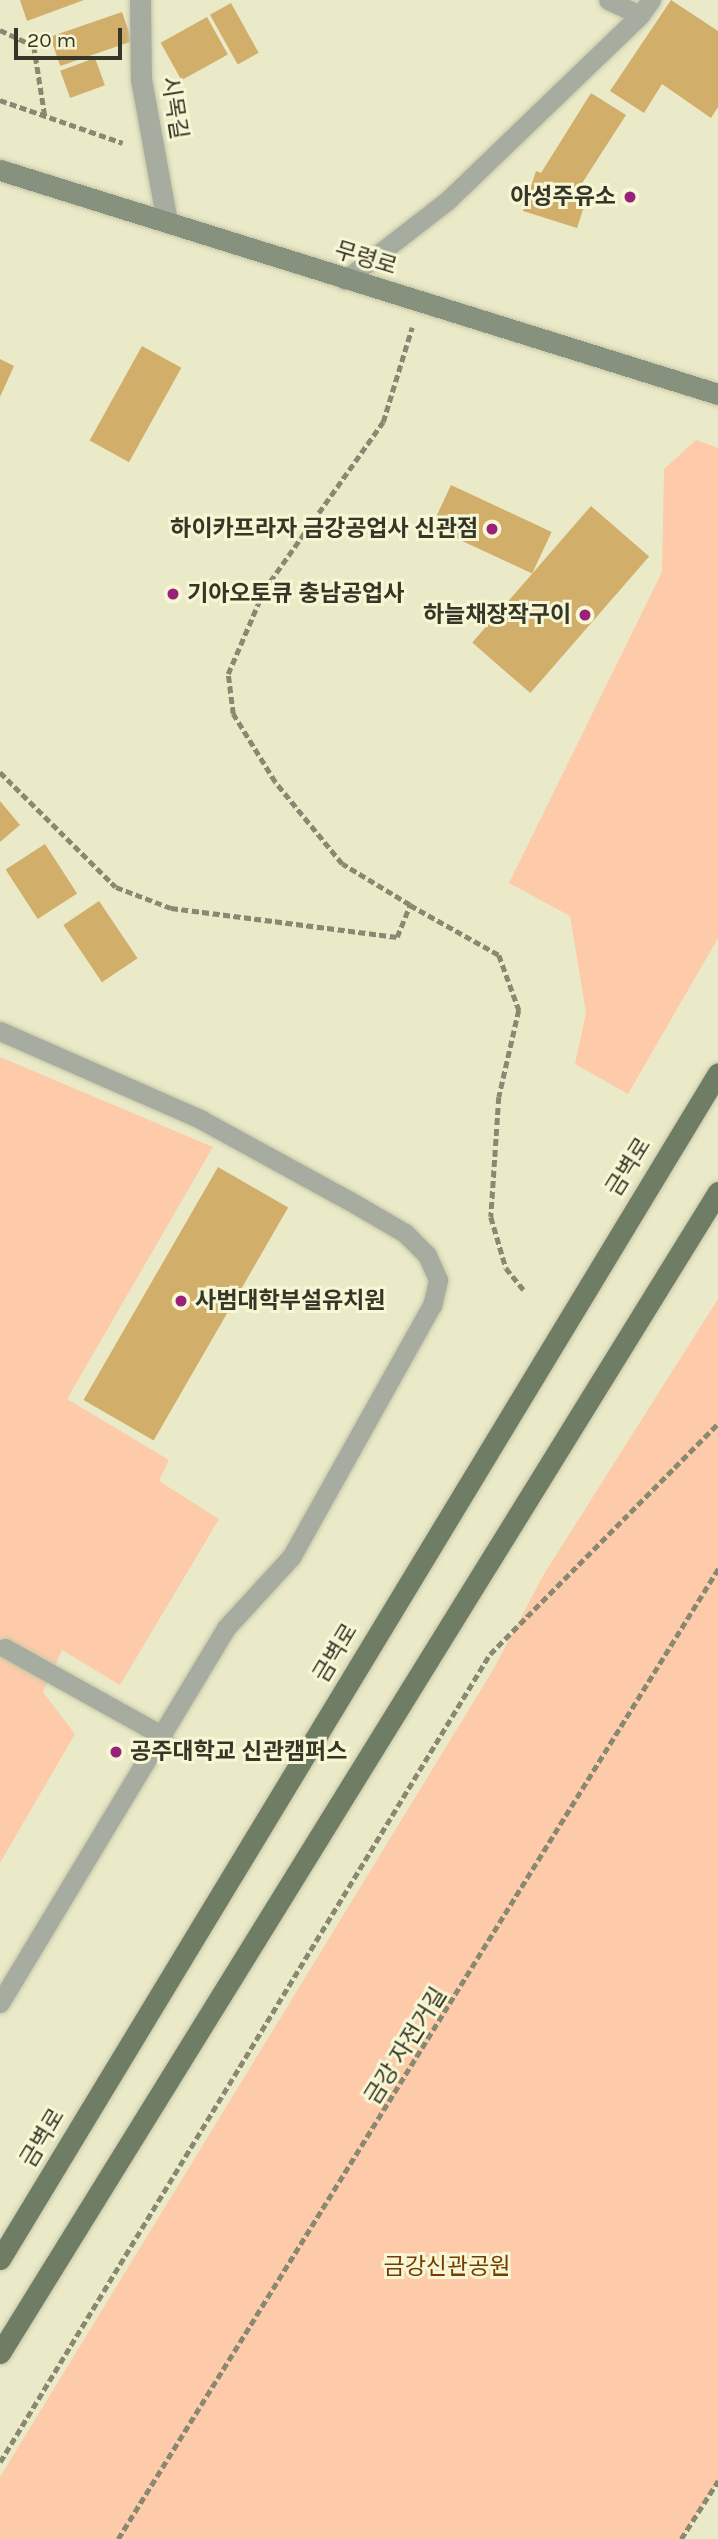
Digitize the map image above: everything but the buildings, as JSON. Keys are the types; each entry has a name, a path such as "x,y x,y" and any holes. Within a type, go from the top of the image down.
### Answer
{"main road":[{"name":"무령로","path":"0,170 345,281 718,394"},
{"name":"금벽로","path":"0,2259 718,1073"},
{"path":"0,2353 718,1192"}],"street":[{"name":"시목길","path":"140,0 141,79 167,222"}],"lane":[{"path":"608,0 646,8"},
{"path":"345,281 448,200 646,8"},
{"path":"0,1031 200,1119 350,1201 405,1233 428,1255 438,1280 432,1305 291,1557 226,1628 0,2003"},
{"path":"5,1648 163,1736"}],"path":[{"path":"0,30 34,46 45,116"},
{"path":"0,100 154,154"},
{"path":"419,303 383,422 264,590 228,674 233,714 275,782 342,864 499,955 519,1010 499,1097 491,1217 506,1268 524,1290"},
{"path":"0,772 116,887 171,908 397,937 410,905"},
{"path":"0,2462 490,1654 718,1424"},
{"name":"금강 자전거길","path":"118,2539 718,1569"},
{"path":"681,2539 718,2481"}],"green space":[{"path":"696,440 718,448 718,938 628,1094 575,1064 586,1013 570,916 509,883 662,572 664,469"},
{"path":"0,1057 213,1147 67,1399 169,1460 159,1481 219,1519 120,1685 62,1650 43,1692 75,1734 0,1863"},
{"name":"금강신관공원","path":"718,1299 718,2481 681,2539 0,2539 0,2477 493,1670 544,1574"}],"place":[{"name":"아성주유소","path":"630,197"},
{"name":"하이카프라자 금강공업사 신관점","path":"492,529"},
{"name":"기아오토큐 충남공업사","path":"173,594"},
{"name":"하늘채장작구이","path":"585,615"},
{"name":"사범대학부설유치원","path":"181,1301"},
{"name":"공주대학교 신관캠퍼스","path":"116,1752"}]}
